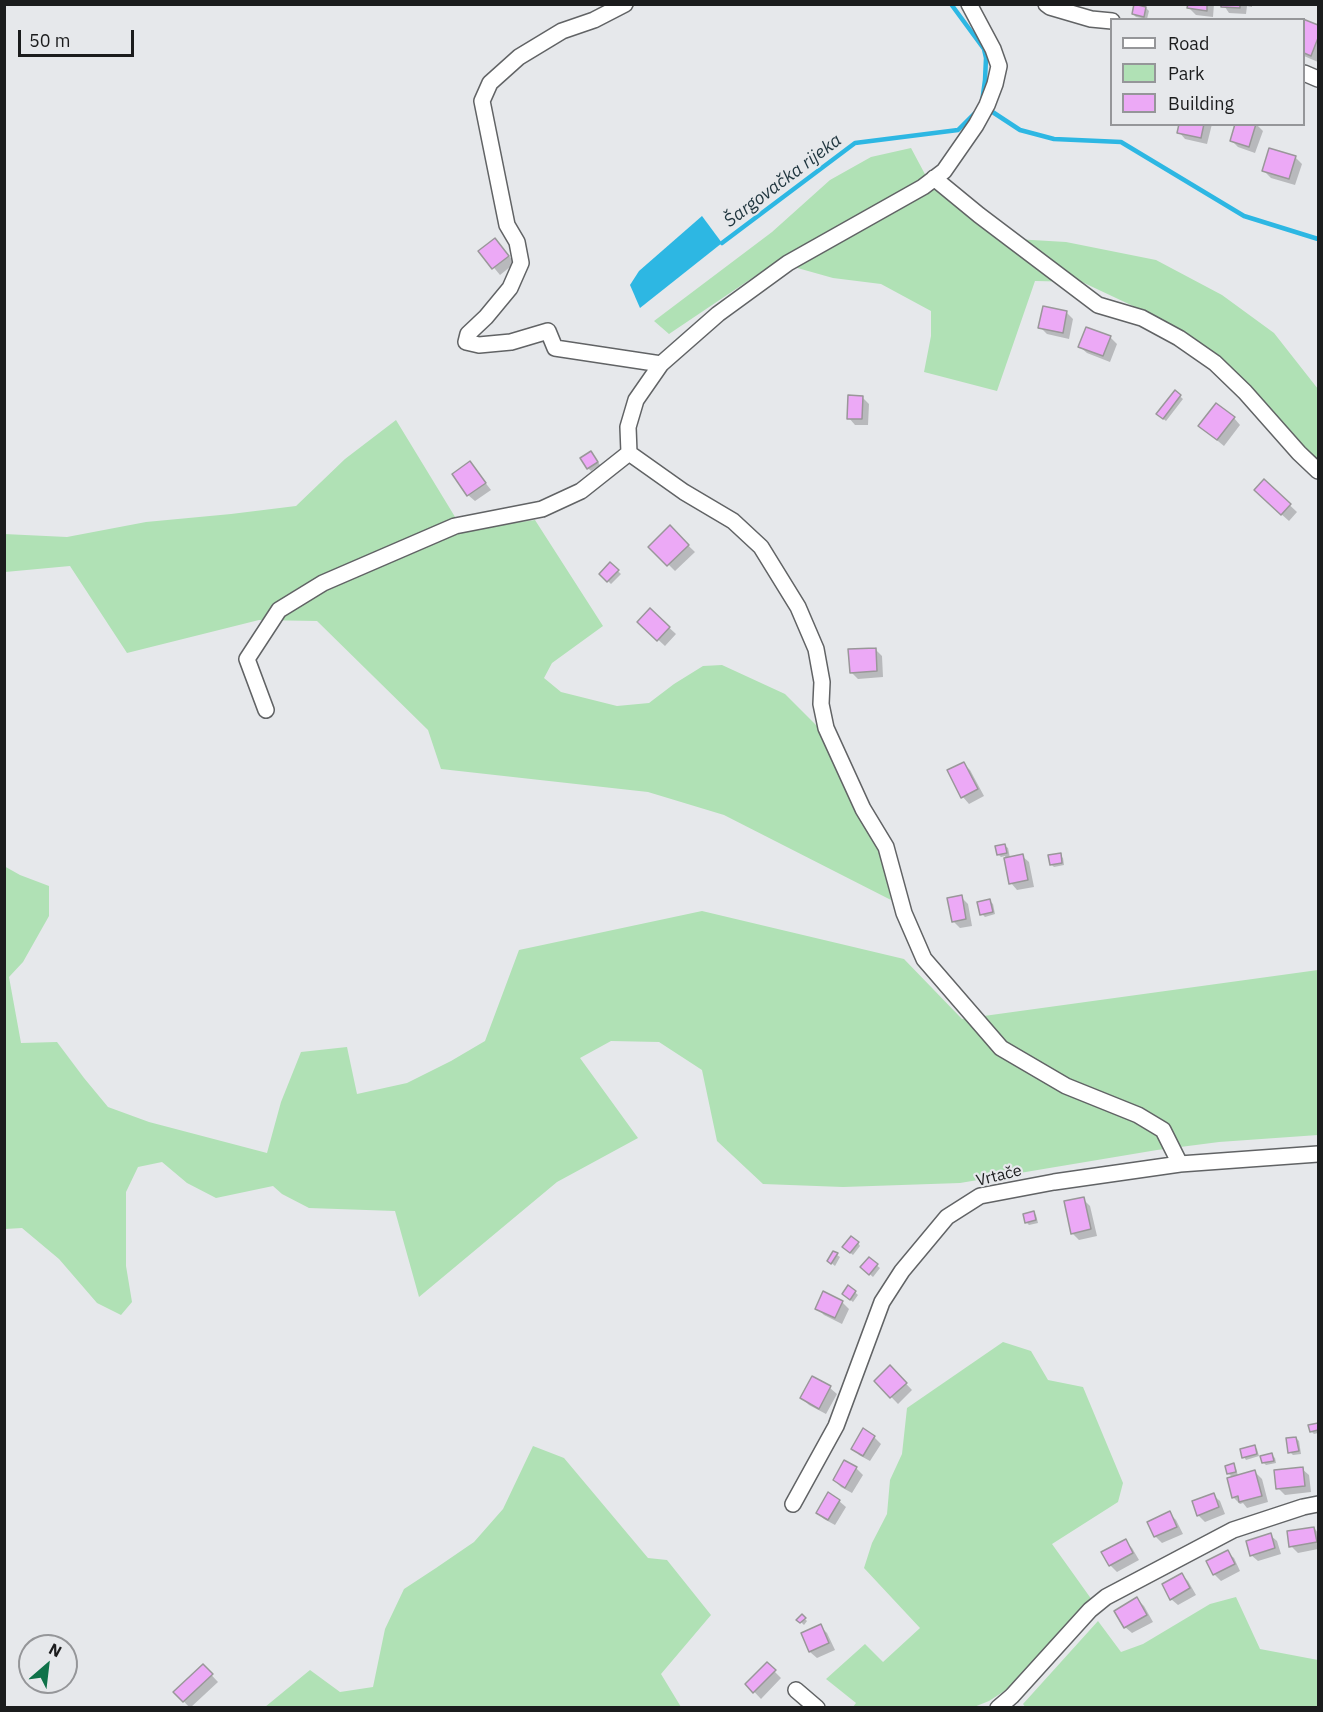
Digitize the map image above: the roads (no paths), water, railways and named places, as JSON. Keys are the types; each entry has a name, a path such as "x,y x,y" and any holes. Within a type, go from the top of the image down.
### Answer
{"street":[{"path":"625,4 594,20 562,31 519,57 490,82 482,101 507,225 517,242 521,263 510,288 486,317 468,334 466,342 479,345 511,342 548,331 555,348 661,364"},
{"path":"629,453 628,427 636,400 661,364 718,314 788,263 922,187 944,171 987,105 999,66 993,49 969,4"},
{"path":"1046,4 1091,19 1110,21"},
{"path":"934,178 1098,305 1142,318 1215,363 1318,471"},
{"path":"266,710 248,659 279,610 323,583 455,526 542,509 581,491 629,453"},
{"path":"629,453 684,492 733,521 754,540 761,547 798,607 816,649 822,682 821,705 826,728 862,809 886,847 904,913 924,959 1001,1048 1066,1086 1138,1115 1163,1130 1180,1164"},
{"name":"Vrtače","path":"793,1504 836,1426 882,1302 902,1271 948,1216 980,1196 1053,1182 1180,1164 1318,1154"},
{"path":"998,1707 1012,1696 1090,1610 1106,1597 1233,1530 1318,1504"},
{"path":"796,1690 817,1707"}],"water":[{"path":"702,216 722,243 640,308 630,285 639,271"}],"waterway":[{"path":"951,4 984,49 986,58 982,102"},
{"name":"Šargovačka rijeka","path":"988,109 1020,130 1054,139 1121,142 1244,216 1318,239"},
{"name":"Šargovačka rijeka","path":"722,243 855,143 958,130 975,113"}]}
